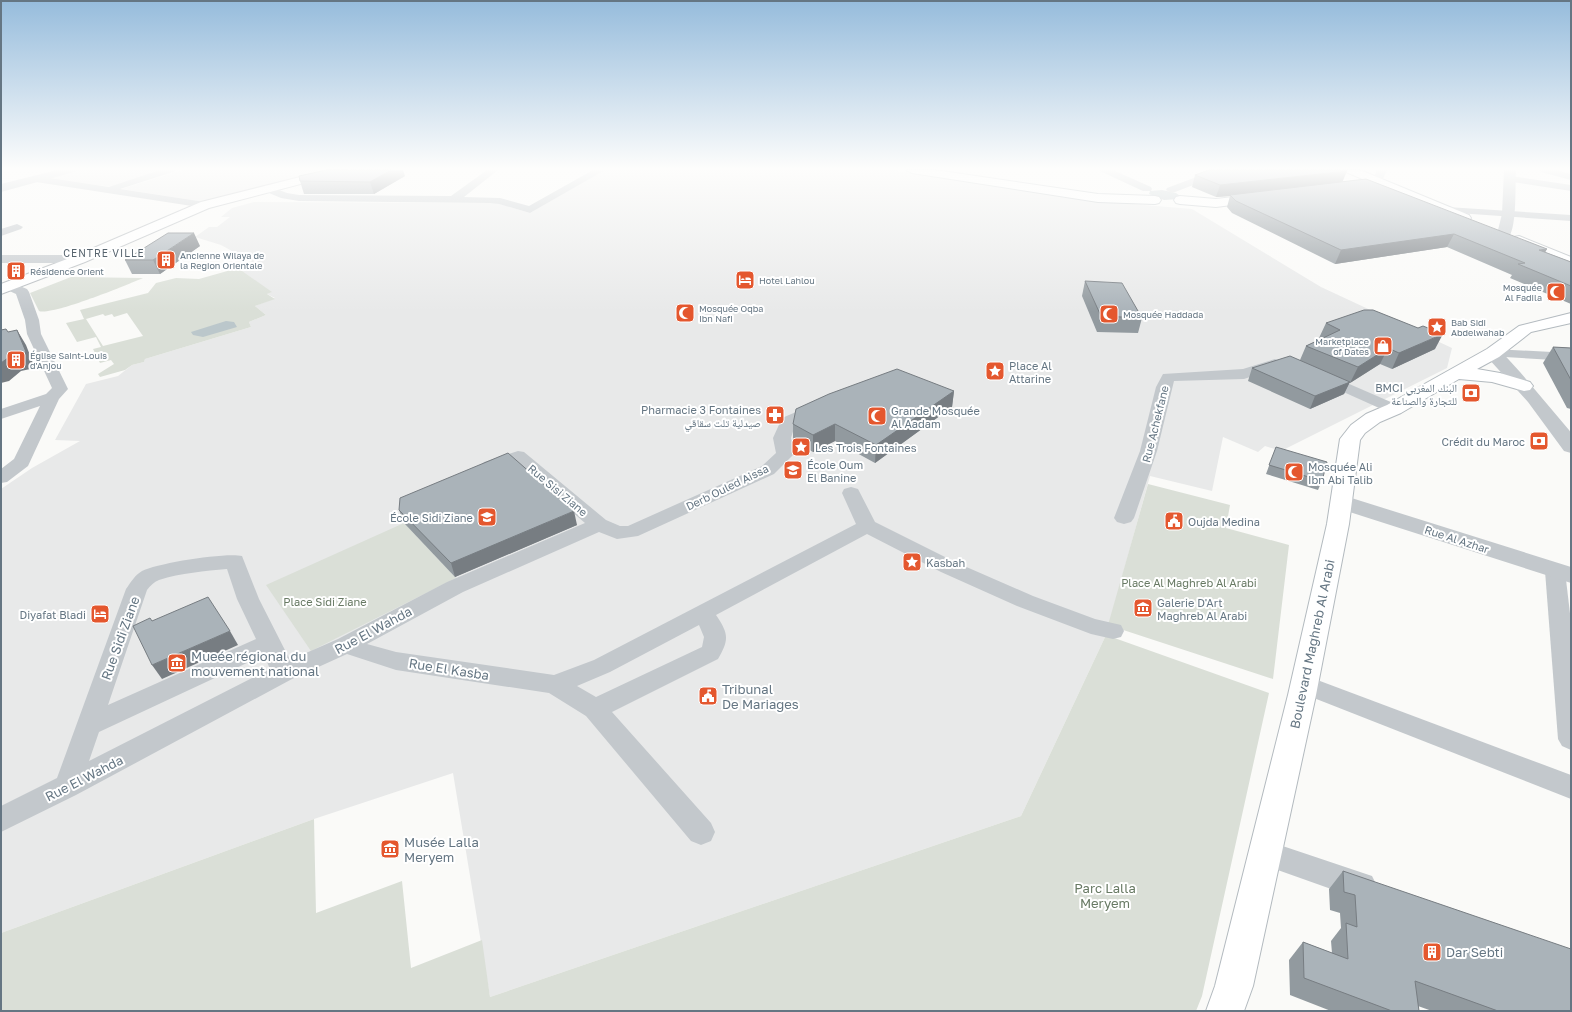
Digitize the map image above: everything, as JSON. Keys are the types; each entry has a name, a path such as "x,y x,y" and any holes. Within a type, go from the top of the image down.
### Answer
{"main road":[{"path":"5,287 80,259 174,217"},
{"path":"1464,217 1571,262"},
{"name":"Boulevard Maghreb Al Arabi","path":"1225,1011 1234,986 1304,684 1342,502 1350,439 1358,429 1373,418 1394,409 1494,353 1525,329 1571,318"},
{"path":"1458,374 1489,375 1508,379 1524,386"}],"street":[{"path":"1504,234 1507,217"},
{"path":"1559,217 1571,218"},
{"path":"1,221 17,227 1,233"},
{"path":"1,259 80,259"},
{"path":"1,478 22,462 52,397 60,389 34,334 32,320 22,292 5,287"},
{"path":"1494,353 1571,357"},
{"path":"1494,353 1524,386 1551,419 1571,447"},
{"name":"Rue Achekfane","path":"1124,518 1140,477 1168,377 1244,374 1286,361 1293,364"},
{"path":"1314,373 1394,409"},
{"path":"1,414 52,397"},
{"name":"Derb Ouled Aissa","path":"599,524 617,533 631,532 768,470 785,454 782,438 788,422 834,401"},
{"name":"Rue Sisi Ziane","path":"473,474 518,456 599,524"},
{"path":"851,493 867,526 948,567 1025,601 1091,626 1113,631"},
{"name":"Rue Al Azhar","path":"1342,502 1563,573"},
{"name":"Rue El Wahda","path":"1,820 284,673 346,645 455,587 599,524"},
{"path":"554,684 602,666 867,526"},
{"name":"Rue Sidi Ziane","path":"67,787 142,581 154,574 200,565 235,561 248,599 269,643"},
{"path":"1563,573 1571,739"},
{"path":"595,709 710,653 716,640 714,630 702,613"},
{"path":"89,725 269,643 284,673"},
{"name":"Rue El Kasba","path":"346,645 376,656 410,663 554,684"},
{"path":"554,684 595,709 620,741 701,832"},
{"path":"1304,684 1571,788"},
{"path":"1265,853 1384,893"}],"shaded area":[{"path":"230,217 1206,217 1321,287 1452,348 1447,368 1281,451 1265,446 1258,452 1223,437 1212,491 1150,476 1106,635 1021,816 490,997 453,773 314,819 1,933 1,489 32,468 80,441 55,440 86,384 118,376 132,365 144,362 145,359 251,327 249,322 266,315 255,306 275,298 267,294 271,292 238,268 254,263 221,245 195,237 209,227 217,227"},
{"path":"226,321 234,322 237,327 203,337 193,335 191,332"}],"green space":[{"path":"238,268 272,292 267,294 275,299 255,306 266,315 249,322 251,327 145,359 144,362 132,365 125,370 100,377 98,374 114,364 111,360 100,363 93,349 101,347 96,337 77,342 66,323 84,319 80,310 148,293 156,283 176,278 199,279","holes":["127,313 143,336 103,346 86,319 103,314 105,316 112,314 114,317"]},
{"path":"71,277 143,278 73,305 58,309 39,311 30,293"},
{"name":"Place Al Maghreb Al Arabi","path":"1148,484 1230,505 1226,528 1289,545 1273,679 1108,625"},
{"name":"Place Sidi Ziane","path":"404,523 456,578 311,651 266,585"},
{"name":"Parc Lalla Meryem","path":"1106,635 1269,693 1202,996 1196,1011 1,1011 1,933 314,819 316,913 402,881 411,968 482,940 490,997 1021,816"}],"building":[{"path":"1271,217 1465,217 1547,249 1539,250 1571,262 1571,286 1518,264 1525,263 1454,234 1341,250"},
{"path":"168,233 194,233 153,260 125,260"},
{"path":"1085,281 1122,283 1142,318 1101,316"},
{"path":"1364,310 1373,310 1418,328 1423,326 1443,334 1399,353 1388,348 1358,367 1306,346 1340,330 1326,323"},
{"path":"6,329 8,332 17,330 26,352 12,355 1,363 1,330"},
{"path":"1553,347 1571,348 1571,380"},
{"path":"1290,356 1350,382 1315,396 1252,368"},
{"name":"Grande Mosquée Al Aadam","path":"897,369 954,391 876,445 835,424 813,435 793,424 796,409 829,394"},
{"path":"1276,447 1327,462 1322,481 1269,465"},
{"name":"École Sidi Ziane","path":"508,453 574,511 451,563 399,510 400,498"},
{"path":"208,597 230,631 152,665 133,626 150,618 152,621"},
{"name":"Dar Sebti","path":"1343,871 1571,949 1571,1011 1498,1011 1415,981 1419,1011 1392,1011 1304,978 1303,942 1348,959 1346,923 1357,927 1355,895 1344,892"}],"place":[{"name":"Ancienne Wilaya de la Region Orientale","path":"166,260"},
{"name":"Résidence Orient","path":"16,271"},
{"name":"Hotel Lahlou","path":"745,280"},
{"name":"Mosquée Al Fadila","path":"1556,292"},
{"name":"Mosquée Oqba Ibn Nafi","path":"685,313"},
{"name":"Mosquée Haddada","path":"1109,314"},
{"name":"Bab Sidi Abdelwahab","path":"1437,327"},
{"name":"Marketplace of Dates","path":"1383,346"},
{"name":"Église Saint-Louis d'Anjou","path":"16,360"},
{"name":"Place Al Attarine","path":"995,371"},
{"name":"BMCI البنك المغربي للتجارة والصناعة","path":"1471,393"},
{"name":"Pharmacie 3 Fontaines صيدلية تلت سقاقي","path":"775,415"},
{"name":"Grande Mosquée Al Aadam","path":"877,416"},
{"name":"Crédit du Maroc","path":"1539,441"},
{"name":"Les Trois Fontaines","path":"801,447"},
{"name":"École Oum El Banine","path":"793,470"},
{"name":"Mosquée Ali Ibn Abi Talib","path":"1294,472"},
{"name":"École Sidi Ziane","path":"487,517"},
{"name":"Oujda Medina","path":"1174,521"},
{"name":"Kasbah","path":"912,562"},
{"name":"Galerie D'Art Maghreb Al Arabi","path":"1143,608"},
{"name":"Diyafat Bladi","path":"100,614"},
{"name":"Mueée régional du mouvement national","path":"177,663"},
{"name":"Tribunal De Mariages","path":"708,696"},
{"name":"Musée Lalla Meryem","path":"390,849"},
{"name":"Dar Sebti","path":"1432,952"}],"district":[{"name":"CENTRE VILLE","path":"104,253"}]}
